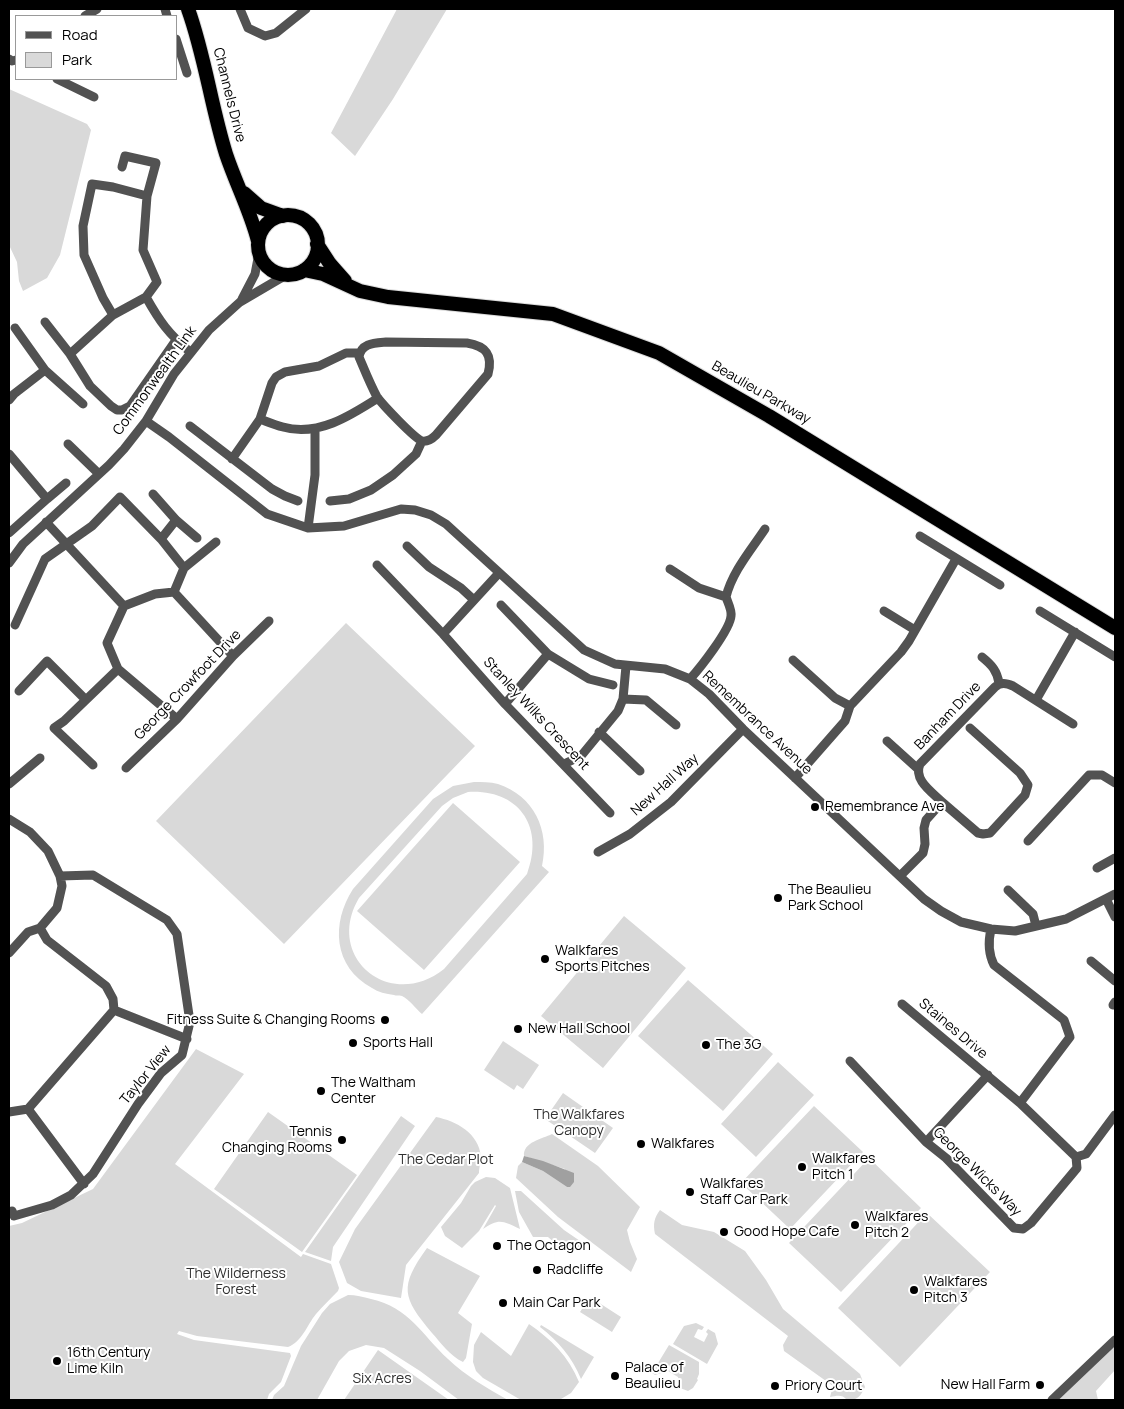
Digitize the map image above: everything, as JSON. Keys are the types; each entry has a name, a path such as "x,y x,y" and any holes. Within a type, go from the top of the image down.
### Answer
{"highway":[{"name":"Channels Drive","path":"188,9 205,63 226,154 240,188 259,247"},
{"name":"Channels Drive","path":"240,188 261,208 283,216"},
{"path":"283,216 295,217 306,222 314,232 317,244 313,261 304,270 286,275 269,269 265,264 259,247 260,234 267,224 283,216"},
{"name":"Beaulieu Parkway","path":"317,244 335,270 353,287"},
{"name":"Beaulieu Parkway","path":"304,270 322,274 371,294 553,314 659,353 769,416 1115,628"}],"street":[{"path":"240,9 248,28 265,36 276,32 306,9"},
{"path":"178,44 188,73"},
{"path":"59,80 94,96"},
{"path":"70,354 113,314 146,297 157,282 143,250 148,196 156,162 125,156 122,167"},
{"path":"113,314 103,298 84,255 83,226 92,184 148,196"},
{"name":"Commonwealth Link","path":"240,302 255,274 259,247"},
{"name":"Commonwealth Link","path":"9,562 23,544 124,449 146,421 174,374 209,330 240,302 286,275"},
{"path":"146,297 160,322 190,352"},
{"path":"45,322 70,354 90,386 117,410 130,406 176,340"},
{"path":"15,328 45,370 84,404"},
{"path":"371,343 476,344 488,354 490,365 488,374 436,434 428,440 422,441 390,412 378,398 359,357 360,353 364,347 371,343"},
{"path":"232,459 260,419 272,383 280,374 319,366 346,354 360,353"},
{"path":"9,400 45,370"},
{"path":"260,419 283,428 315,429 356,412 378,398"},
{"name":"Remembrance Avenue","path":"146,421 170,437 267,514 308,528 344,526 401,509 415,510 432,515 446,524 584,650 615,664 665,669 690,679 709,694 743,729 924,898 941,911 961,922 991,929 1015,931 1066,919 1115,894"},
{"path":"190,426 272,489 298,501"},
{"path":"308,528 315,475 315,429"},
{"path":"330,502 350,499 371,490 393,475 416,454 422,441"},
{"path":"68,444 98,474"},
{"path":"9,454 47,498"},
{"path":"9,533 47,498 66,484"},
{"path":"153,494 176,520 197,538"},
{"path":"15,625 45,559 92,526 120,497 161,538 184,568"},
{"path":"161,538 176,520"},
{"path":"46,522 124,606"},
{"path":"690,679 725,631 731,617 726,597 729,587 765,529"},
{"path":"920,536 1000,585"},
{"path":"174,592 184,568 216,542"},
{"path":"407,546 430,567 461,588 474,600"},
{"path":"795,778 845,720 850,706 901,652 916,630 956,559"},
{"name":"Stanley Wilks Crescent","path":"377,565 443,634 505,704 610,813"},
{"path":"670,569 699,588 726,597"},
{"path":"443,634 499,573"},
{"path":"174,592 156,594 124,606 107,643 118,668 177,719"},
{"path":"174,592 233,656"},
{"path":"501,605 548,654 589,679 613,684"},
{"path":"884,611 916,630"},
{"path":"1040,611 1115,657"},
{"name":"George Crowfoot Drive","path":"126,768 177,719 233,656 270,621"},
{"path":"1036,700 1075,632"},
{"path":"505,704 548,654"},
{"name":"Banham Drive","path":"982,657 992,666 997,674 999,683"},
{"path":"793,660 834,698 850,706"},
{"path":"19,690 47,661 85,699"},
{"path":"564,764 581,756 618,711 623,699 626,666"},
{"path":"93,765 54,728 64,721 118,668"},
{"name":"Banham Drive","path":"918,769 936,747 999,683 1007,683 1013,686 1073,724"},
{"path":"623,699 646,700 676,725"},
{"name":"Banham Drive","path":"887,741 918,769 921,780 942,802 978,833 990,833 1025,795 1028,785 1020,773 970,728"},
{"name":"New Hall Way","path":"598,852 630,834 671,802 743,729"},
{"path":"599,732 640,771"},
{"path":"9,784 40,758"},
{"path":"1028,842 1089,775 1102,775 1115,783"},
{"path":"900,876 923,852 926,820 942,802"},
{"path":"9,819 30,832 48,851 60,876 62,886 57,908 40,928 28,932 9,953"},
{"path":"1097,868 1115,858"},
{"name":"Taylor View","path":"12,1211 14,1216 52,1206 71,1195 84,1184 93,1174 138,1104 161,1073 182,1055 190,1022 178,934 167,920 93,875 60,876"},
{"path":"1008,890 1033,914 1036,926"},
{"path":"1106,899 1115,917"},
{"path":"9,1112 28,1109 114,1010 114,999 106,986 47,940 40,928"},
{"path":"991,929 988,940 990,956 994,965 1064,1020 1070,1037 1020,1102 1076,1156 1086,1154 1115,1115"},
{"path":"1091,961 1115,981"},
{"name":"Staines Drive","path":"902,1004 1020,1102"},
{"path":"114,1010 187,1039"},
{"name":"George Wicks Way","path":"850,1061 926,1142 946,1158 1014,1228 1023,1229 1031,1223 1077,1168 1076,1156"},
{"name":"Staines Drive","path":"926,1142 988,1075"},
{"path":"28,1109 84,1184"},
{"path":"1052,1400 1115,1340"}],"green space":[{"path":"397,9 447,9 393,99 355,156 331,133"},
{"path":"9,89 87,124 91,130 60,255 47,278 23,291 19,281 17,262 9,245"},
{"path":"346,623 475,746 284,944 156,821"},
{"path":"474,782 492,783 511,789 521,797 530,806 541,827 544,840 542,866 549,872 422,1014 405,997 379,992 359,979 349,968 343,956 339,930 341,916 353,889 433,799 453,786","holes":["468,792 486,793 501,797 514,804 523,814 530,827 533,841 532,857 527,874 444,969 423,981 403,984 384,981 368,972 356,958 350,940 350,920 359,898 442,806 453,798"]},
{"path":"453,803 520,862 424,970 357,911"},
{"path":"624,916 686,968 603,1068 541,1016"},
{"name":"The 3G","path":"688,980 773,1054 723,1111 638,1036"},
{"path":"503,1041 539,1065 523,1089 517,1085 514,1090 484,1070"},
{"path":"196,1049 244,1074 175,1164 301,1257 303,1254 331,1264 339,1288 338,1291 316,1314 301,1337 288,1347 197,1336 179,1331 177,1334 194,1340 290,1353 291,1356 281,1382 269,1394 267,1400 9,1400 9,1226 22,1223 93,1189"},
{"path":"778,1062 814,1095 756,1157 721,1124"},
{"name":"The Walkfares Canopy","path":"563,1093 613,1128 595,1153 545,1119"},
{"name":"Walkfares Pitch 1","path":"814,1106 863,1152 790,1229 741,1183"},
{"path":"268,1112 357,1175 302,1252 214,1189"},
{"path":"401,1116 415,1126 333,1247 331,1261 305,1252"},
{"name":"The Cedar Plot","path":"436,1117 458,1125 476,1141 481,1157 479,1173 406,1265 401,1298 361,1291 347,1283 339,1262 355,1229"},
{"path":"552,1134 598,1166 640,1207 627,1230 637,1259 631,1272 558,1217 516,1178 518,1166 522,1162 543,1171 567,1187 565,1169 524,1156 530,1144"},
{"name":"Walkfares Pitch 2","path":"869,1158 921,1208 841,1292 789,1243"},
{"path":"486,1177 495,1178 510,1188 520,1229 509,1224 497,1222 483,1229 495,1205 479,1231 462,1248 445,1236 441,1227 461,1203 471,1186"},
{"path":"515,1191 521,1191 564,1230 583,1243 579,1247 564,1251 548,1237 533,1237 519,1212"},
{"path":"660,1210 682,1225 714,1232 745,1251 766,1280 783,1309 860,1374 865,1387 860,1396 851,1400 841,1396 830,1397 833,1386 784,1351 783,1345 788,1336 655,1234 654,1221"},
{"name":"Walkfares Pitch 3","path":"927,1213 990,1272 900,1367 838,1308"},
{"path":"427,1248 480,1276 458,1313 472,1324 466,1358 463,1362 442,1345 422,1321 410,1301 408,1283 418,1261"},
{"name":"The Wilderness Forest","path":"348,1295 371,1299 395,1308 414,1323 462,1371 508,1400 459,1400 420,1371 384,1348 366,1345 349,1351 339,1361 317,1400 272,1400 274,1395 284,1386 301,1346 322,1313 330,1304"},
{"path":"590,1297 621,1317 612,1332 580,1312"},
{"path":"696,1323 704,1327 702,1330 698,1329 694,1337 704,1342 708,1329 715,1333 718,1344 707,1364 673,1344 684,1326"},
{"path":"529,1324 545,1336 565,1357 579,1382 571,1393 561,1399 521,1400 483,1378 476,1371 473,1362 474,1345 481,1332 511,1356"},
{"path":"541,1325 594,1357 581,1379 569,1357 559,1344 540,1327"},
{"path":"669,1345 699,1362 698,1380 693,1388 688,1391 680,1388 678,1377 668,1371 655,1375 652,1373"},
{"path":"1115,1346 1115,1370 1096,1391 1098,1400 1058,1400 1079,1379"},
{"name":"Six Acres","path":"378,1350 449,1400 344,1400"}],"shaded area":[{"path":"524,1156 574,1173 574,1182 570,1187 567,1187 543,1171 522,1162"}],"place":[{"name":"Remembrance Ave","path":"815,807"},
{"name":"The Beaulieu Park School","path":"778,898"},
{"name":"Walkfares Sports Pitches","path":"545,959"},
{"name":"Fitness Suite & Changing Rooms","path":"385,1020"},
{"name":"New Hall School","path":"518,1029"},
{"name":"Sports Hall","path":"353,1043"},
{"name":"The 3G","path":"706,1045"},
{"name":"The Waltham Center","path":"321,1091"},
{"name":"Tennis Changing Rooms","path":"342,1140"},
{"name":"Walkfares","path":"641,1144"},
{"name":"Walkfares Pitch 1","path":"802,1167"},
{"name":"Walkfares Staff Car Park","path":"690,1192"},
{"name":"Walkfares Pitch 2","path":"855,1225"},
{"name":"Good Hope Cafe","path":"724,1232"},
{"name":"The Octagon","path":"497,1246"},
{"name":"Radcliffe","path":"537,1270"},
{"name":"Walkfares Pitch 3","path":"914,1290"},
{"name":"Main Car Park","path":"503,1303"},
{"name":"16th Century Lime Kiln","path":"57,1361"},
{"name":"Palace of Beaulieu","path":"615,1376"},
{"name":"New Hall Farm","path":"1040,1385"},
{"name":"Priory Court","path":"775,1386"}]}
